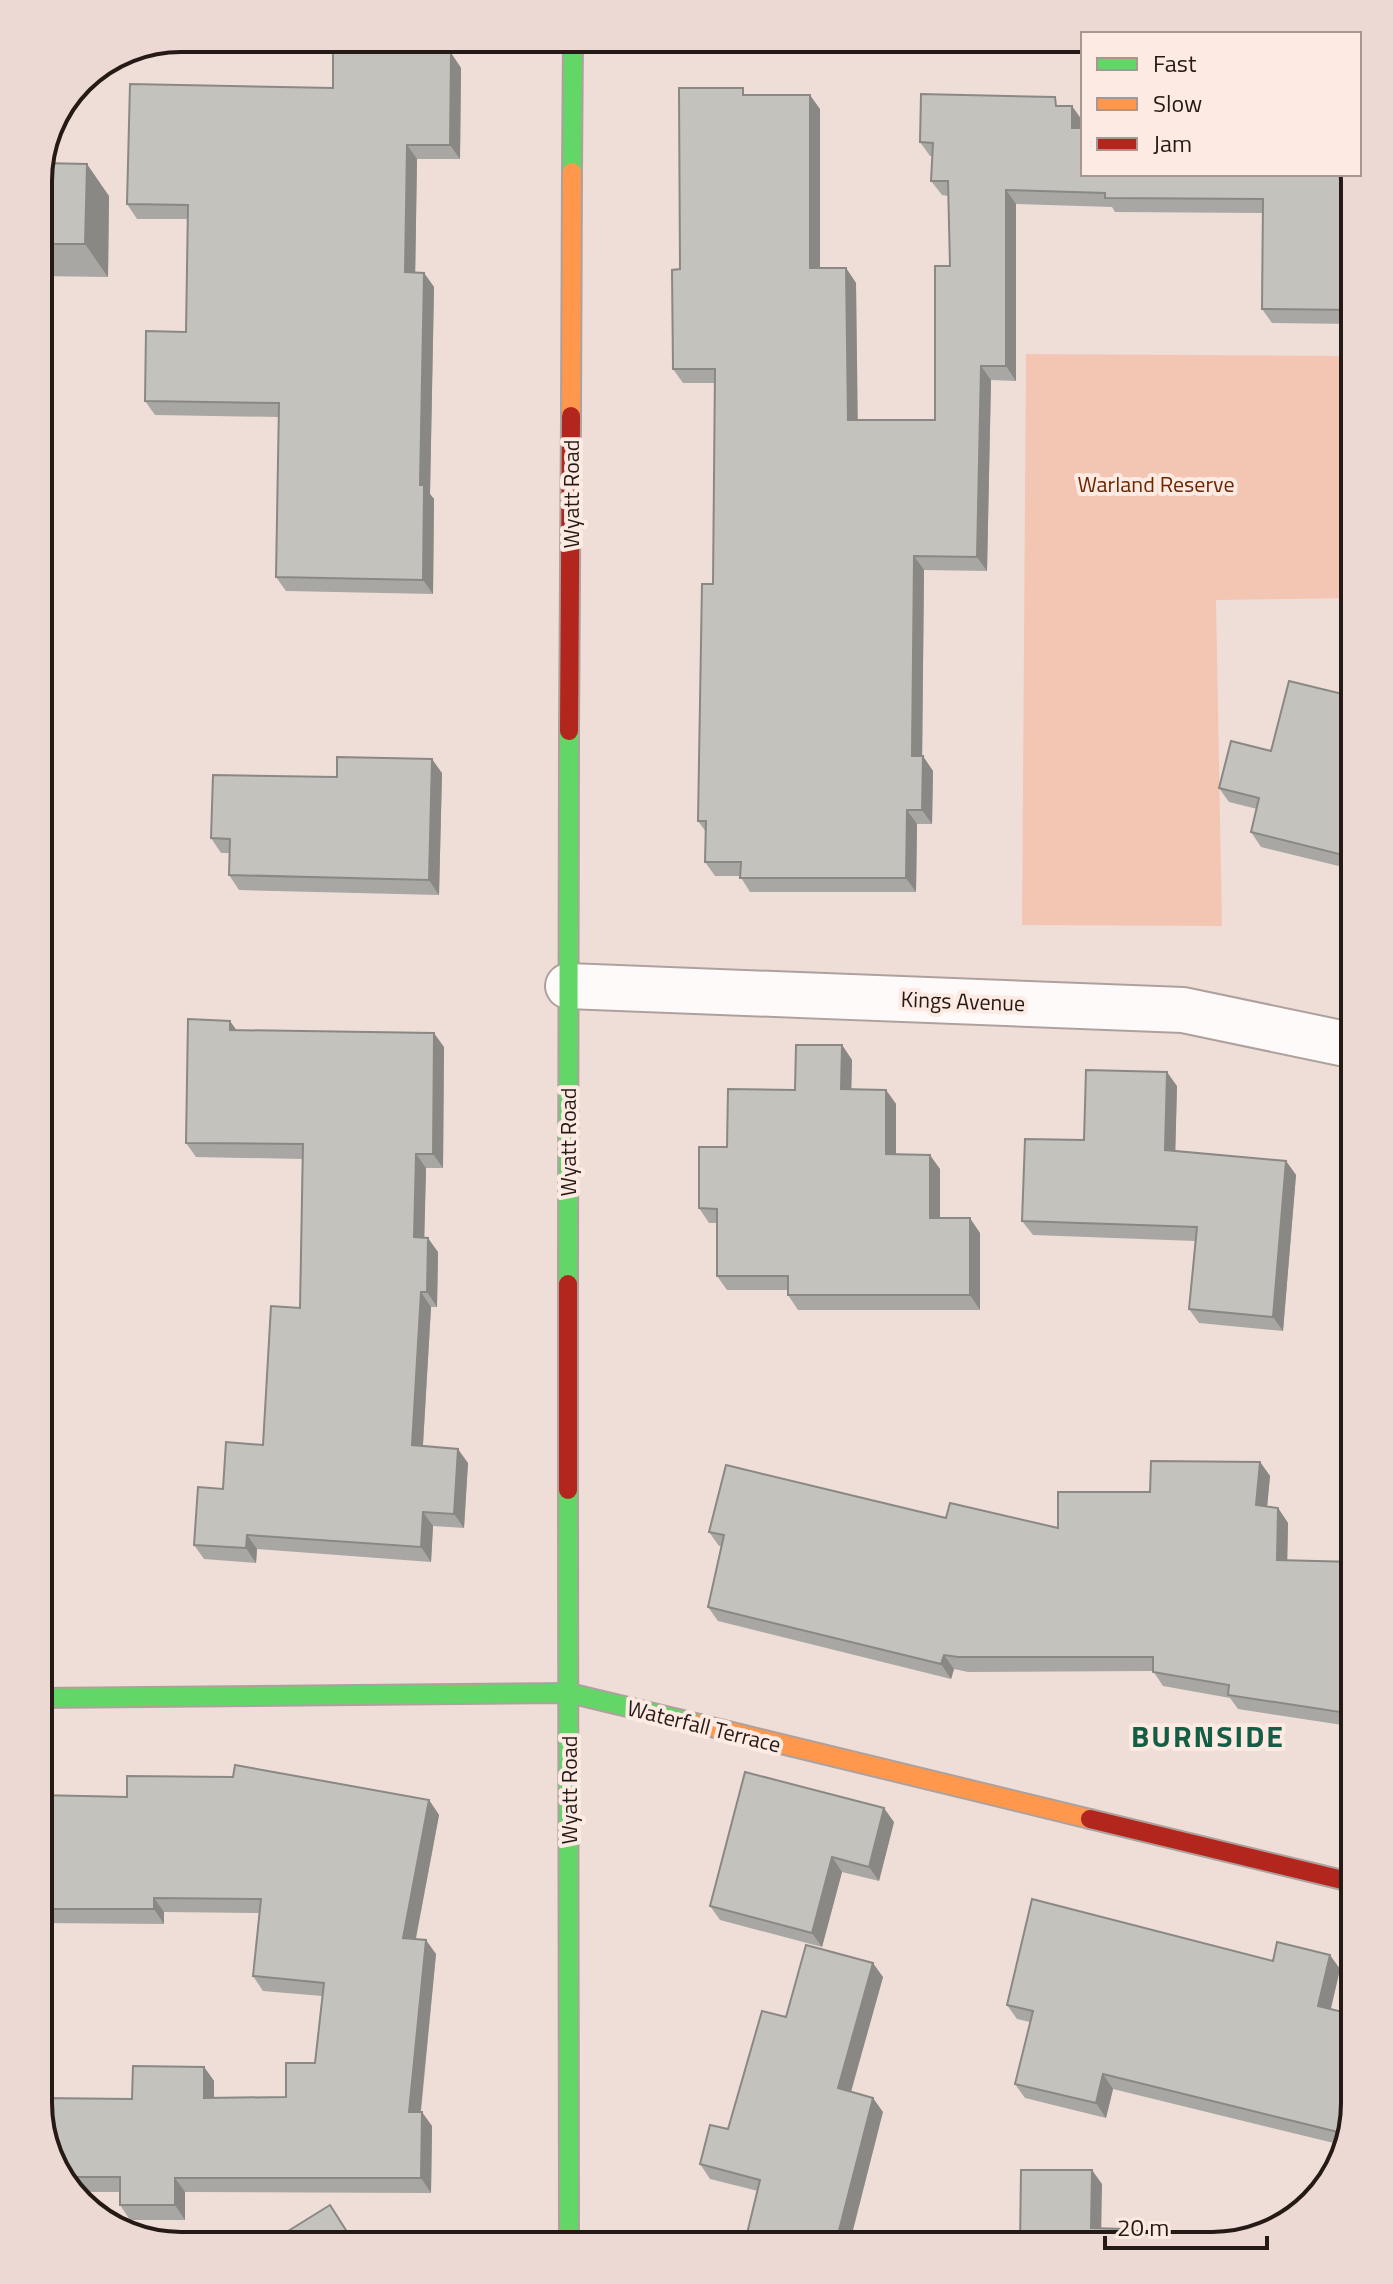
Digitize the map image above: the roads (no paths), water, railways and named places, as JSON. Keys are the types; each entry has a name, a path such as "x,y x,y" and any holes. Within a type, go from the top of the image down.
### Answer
{"street":[{"name":"Wyatt Road","path":"569,2232 568,986 573,52"},
{"name":"Kings Avenue","path":"568,986 1183,1010 1341,1043"},
{"name":"Waterfall Terrace","path":"52,1698 569,1693 1341,1880"}],"district":[{"name":"BURNSIDE","path":"1208,1736"}],"park label":[{"name":"Warland Reserve","path":"1156,484"}]}
